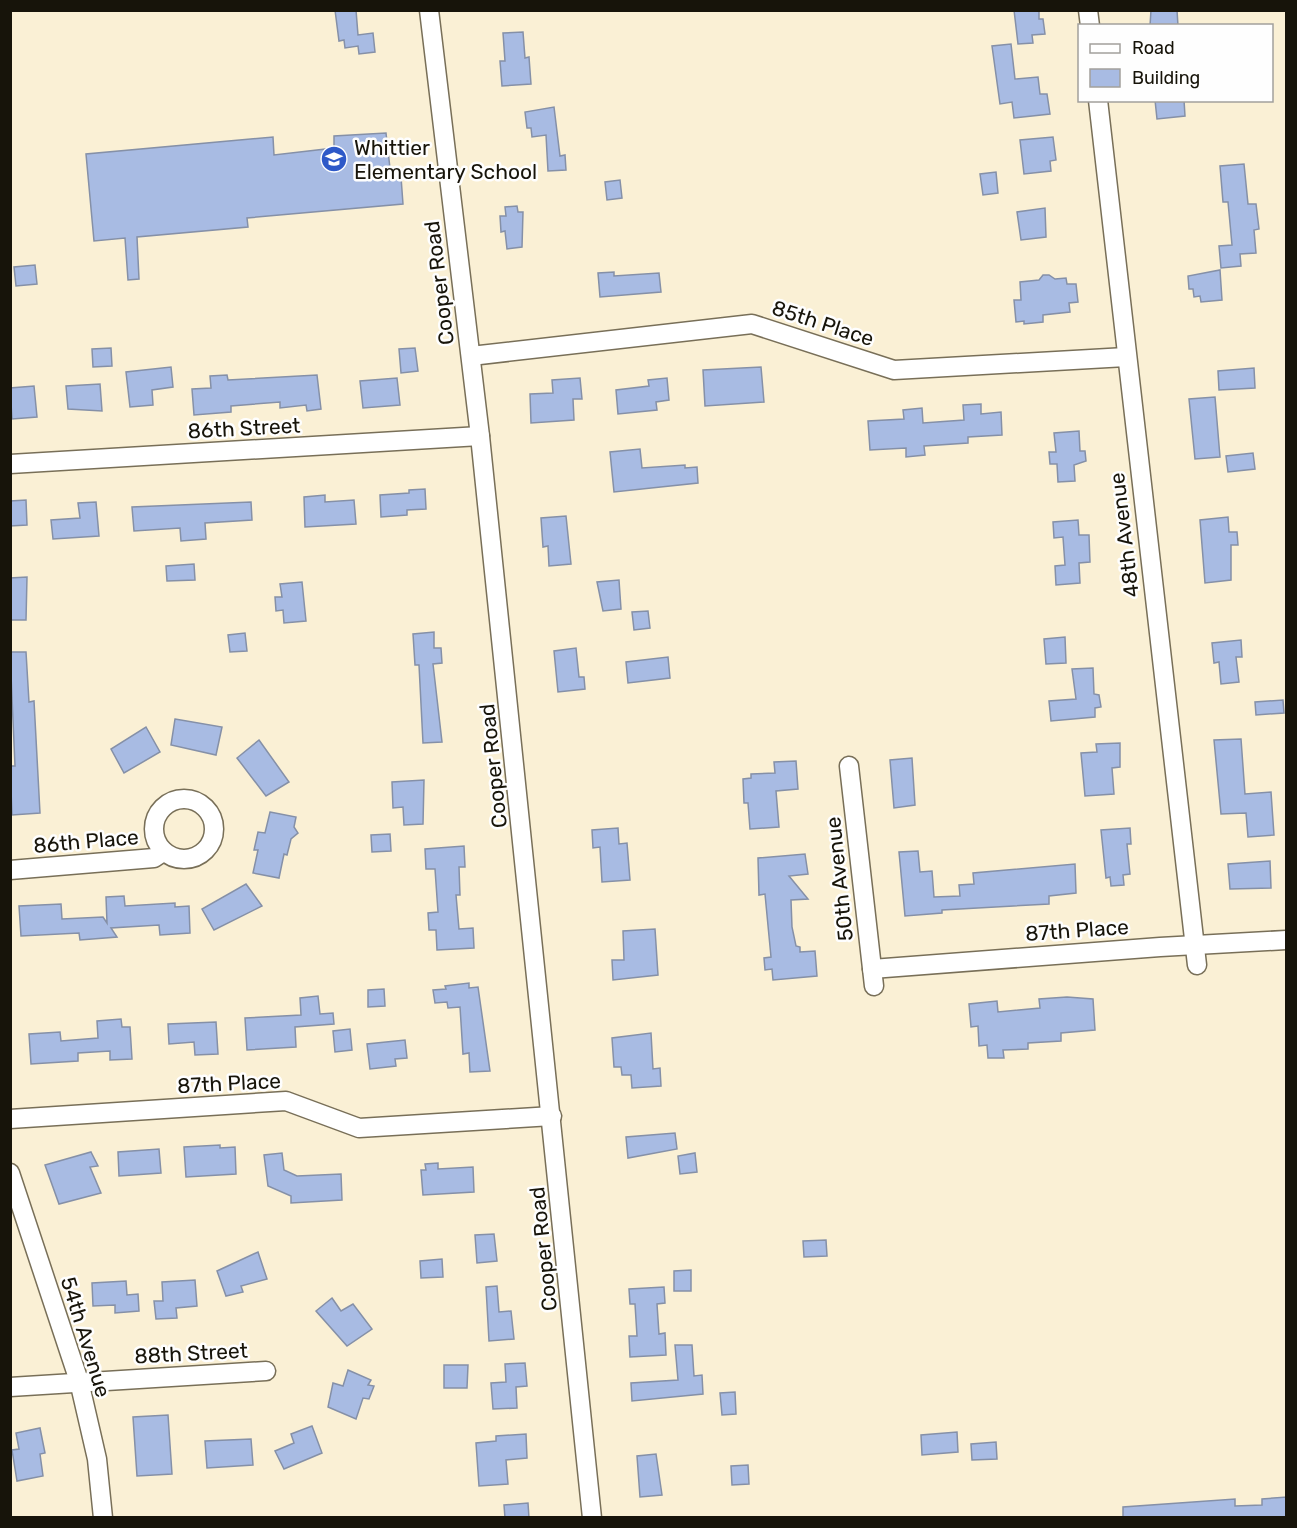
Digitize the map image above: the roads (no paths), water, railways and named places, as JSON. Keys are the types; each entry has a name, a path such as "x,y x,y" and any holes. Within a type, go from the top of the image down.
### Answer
{"street":[{"name":"Cooper Road","path":"429,10 480,436 592,1518"},
{"name":"48th Avenue","path":"1098,102 1197,965"},
{"name":"85th Place","path":"471,356 752,324 894,370 1126,357"},
{"name":"86th Street","path":"10,464 480,436"},
{"name":"50th Avenue","path":"849,766 873,978"},
{"name":"86th Place","path":"10,870 154,858 163,852"},
{"name":"87th Place","path":"873,978 1195,946 1287,940"},
{"name":"87th Place","path":"10,1119 286,1101 359,1128 552,1116"},
{"name":"54th Avenue","path":"10,1173 78,1381 97,1459 103,1518"},
{"name":"88th Street","path":"10,1387 266,1371"}],"place":[{"name":"Whittier Elementary School","path":"334,159"}]}
